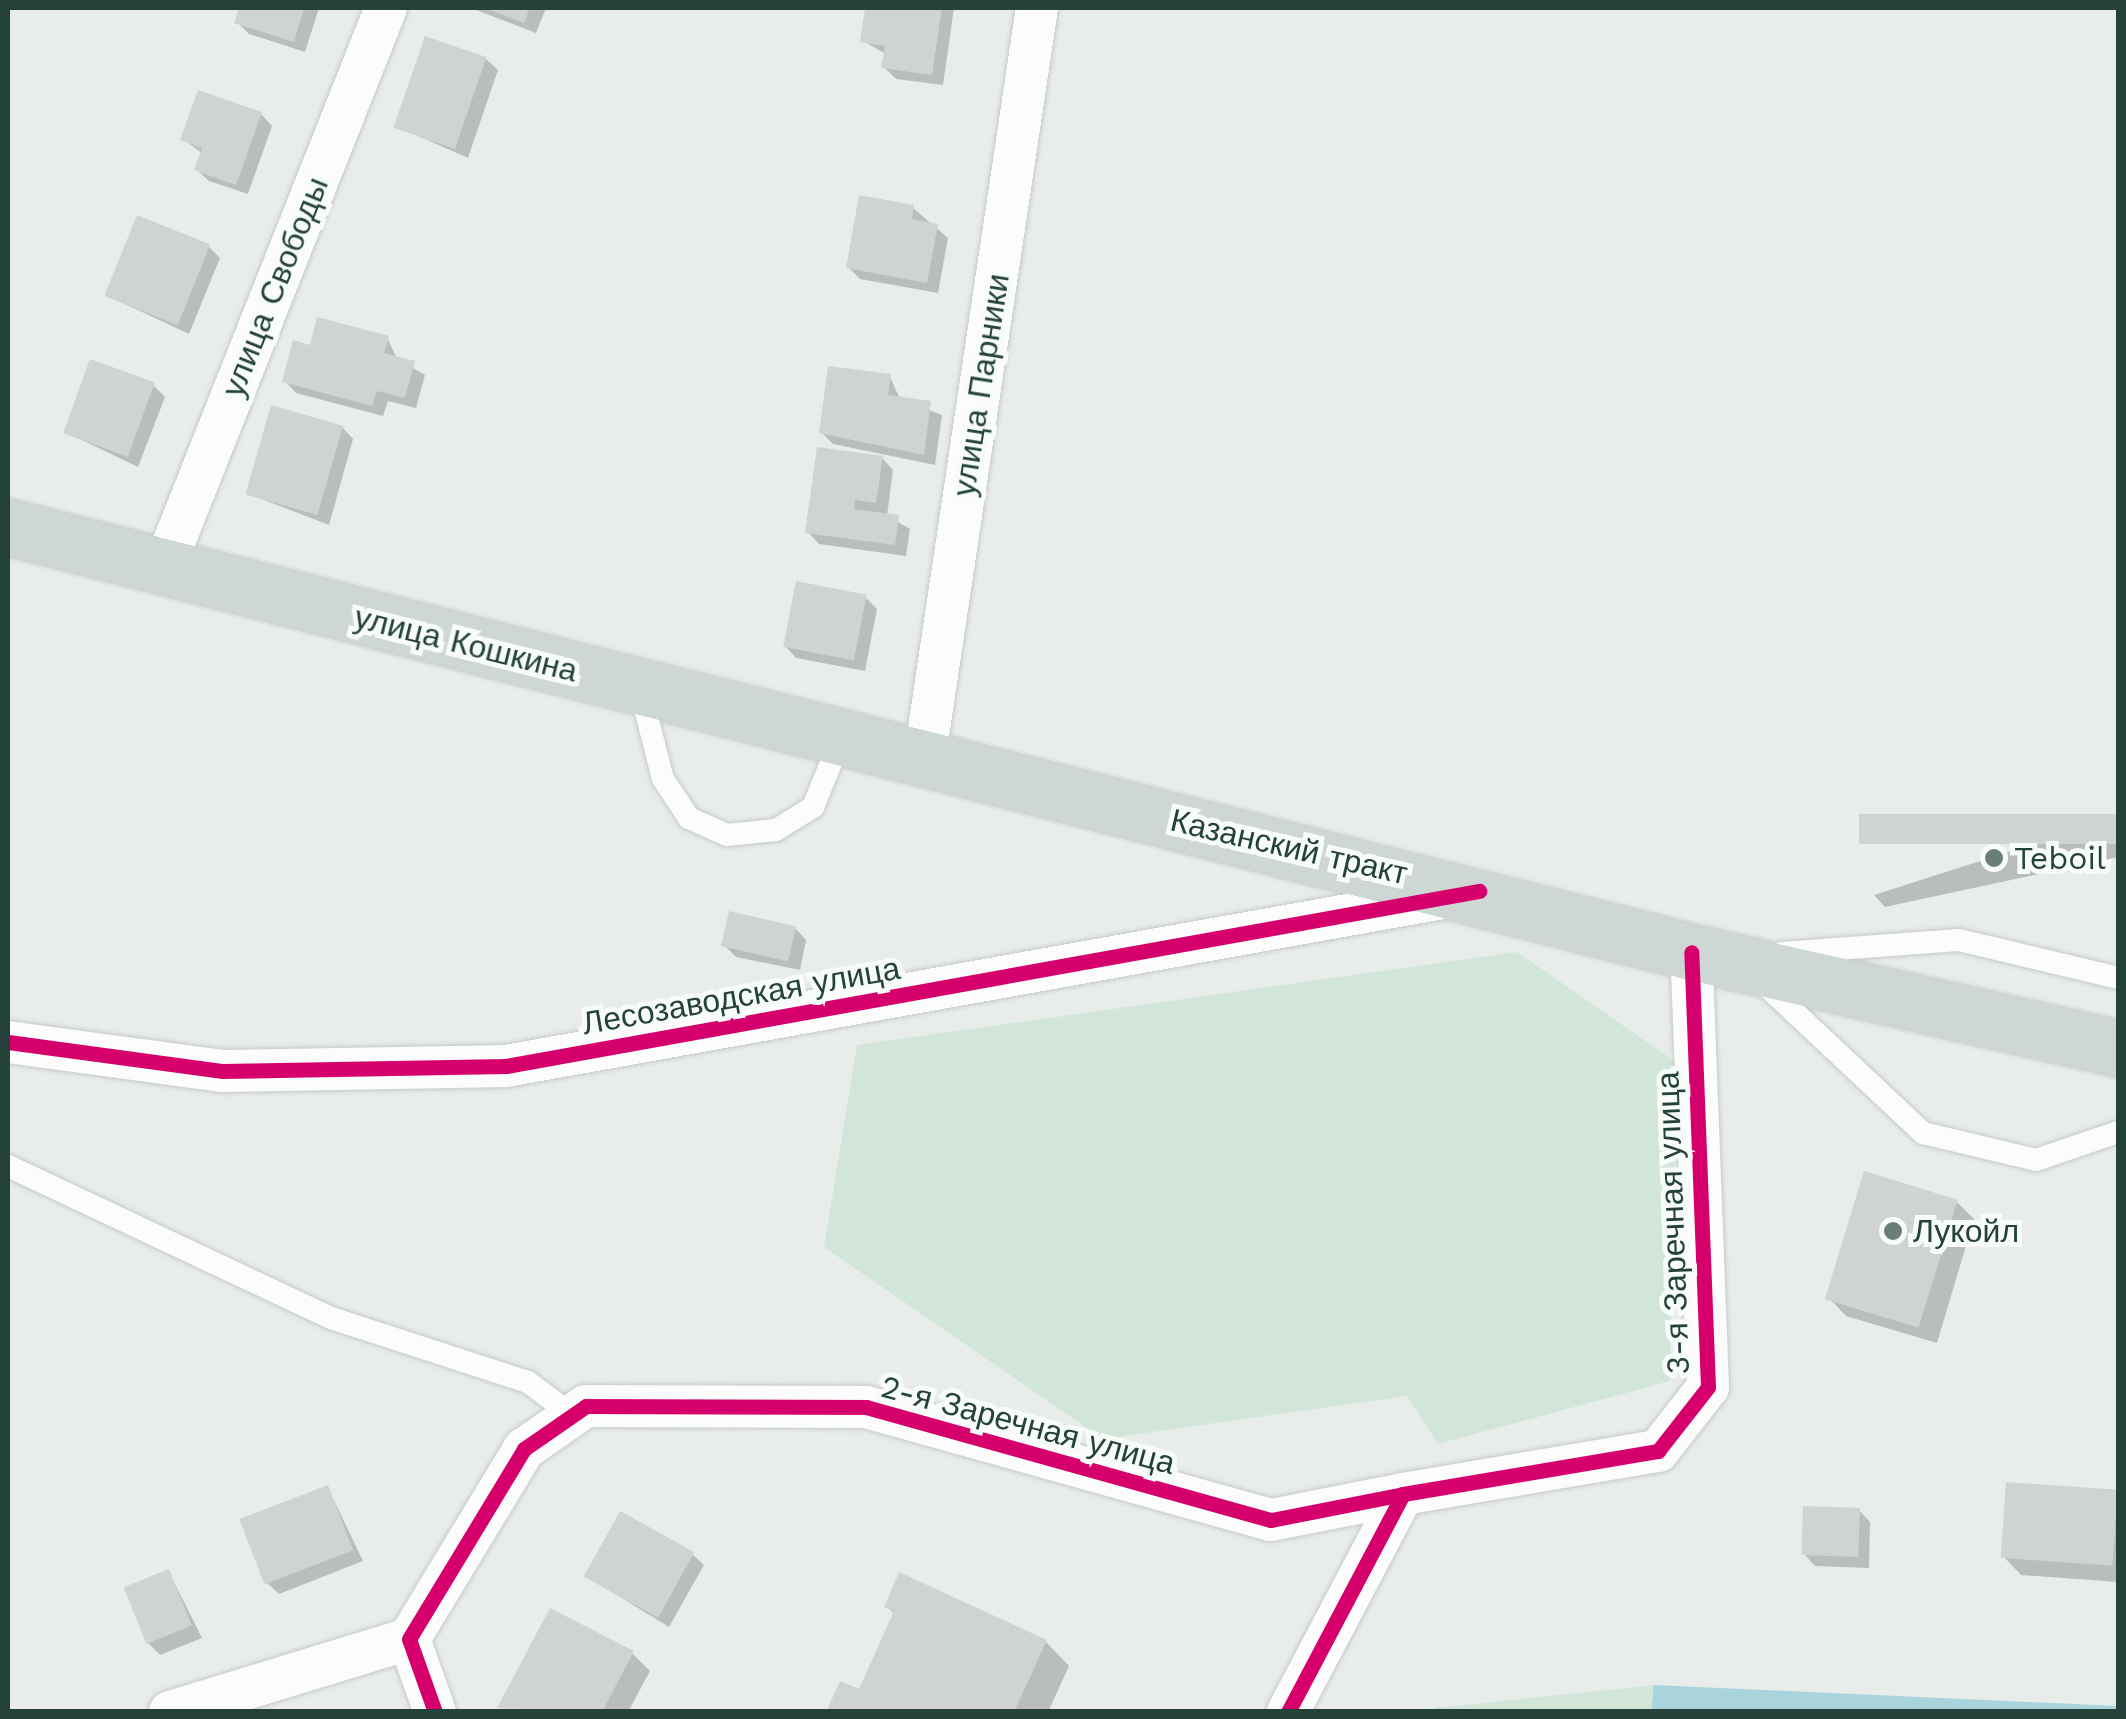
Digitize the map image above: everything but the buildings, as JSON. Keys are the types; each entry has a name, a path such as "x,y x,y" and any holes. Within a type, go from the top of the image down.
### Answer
{"main road":[{"name":"улица Кошкина","path":"8,527 924,762"},
{"name":"Казанский тракт","path":"924,762 1479,891 1717,958 2118,1048"}],"street":[{"name":"улица Свободы","path":"164,566 386,8"},
{"name":"улица Парники","path":"924,762 1038,8"},
{"name":"Лесозаводская улица","path":"8,1042 223,1071 506,1066 1479,891"},
{"name":"3-я Заречная улица","path":"1403,1494 1658,1451 1708,1387 1717,958"},
{"name":"2-я Заречная улица","path":"410,1640 524,1450 586,1406 866,1407 1271,1520 1403,1494"},
{"path":"1288,1712 1403,1494"},
{"path":"170,1712 410,1640 435,1712"}],"lane":[{"path":"640,689 662,779 689,818 726,835 776,830 812,807 840,741"},
{"path":"1717,958 1960,940 2118,978"},
{"path":"1717,958 1924,1133 2036,1160 2118,1132"},
{"path":"8,1166 331,1318 528,1382 572,1416"}],"green space":[{"path":"1517,952 1676,1062 1670,1381 1438,1444 1407,1396 1103,1439 824,1247 857,1045"},
{"path":"1654,1685 1651,1711 1434,1712 1435,1708"}],"water":[{"path":"1654,1685 2118,1706 2118,1711 1651,1711"}],"cycle path":[{"path":"8,1042 223,1071 506,1066 1479,891"},
{"path":"1288,1712 1403,1494 1658,1451 1708,1387 1691,952"},
{"path":"435,1712 409,1639 524,1449 586,1406 866,1407 1271,1520 1403,1494"}],"place":[{"name":"Teboil","path":"1994,858"},
{"name":"Лукойл","path":"1893,1231"}]}
